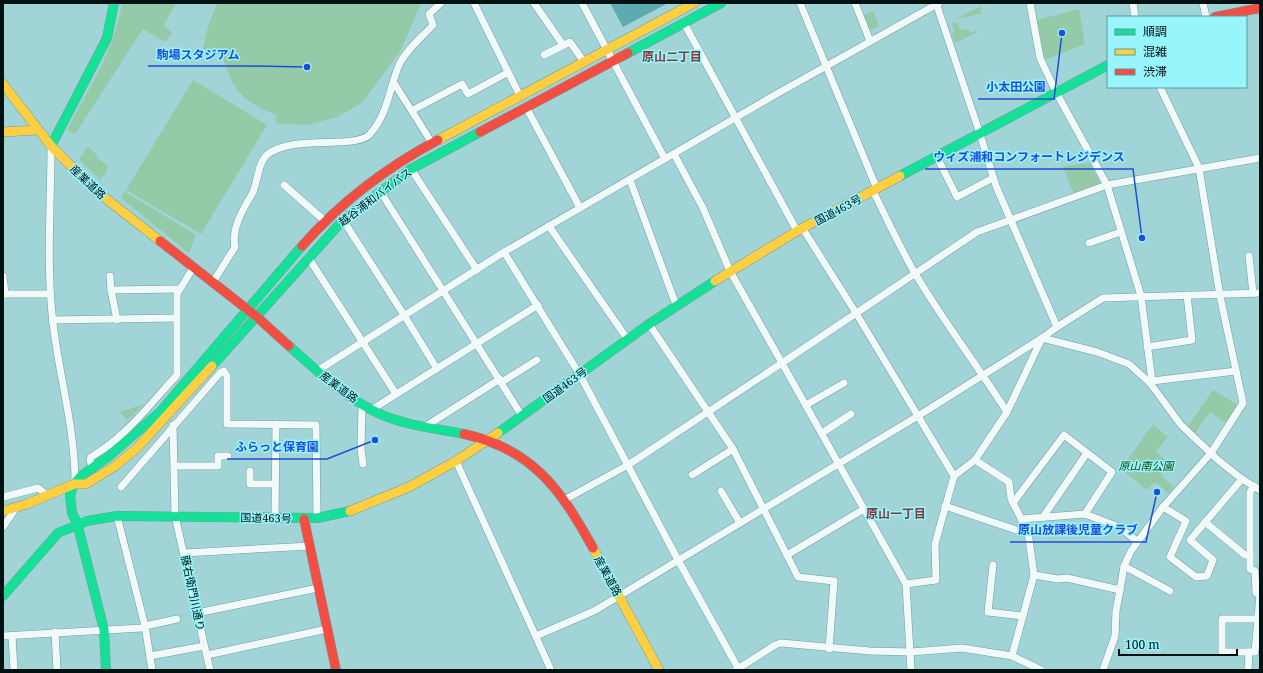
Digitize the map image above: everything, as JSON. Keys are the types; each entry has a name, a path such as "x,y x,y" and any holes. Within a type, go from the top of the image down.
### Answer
{"main road":[{"path":"51,146 107,38 114,3"},
{"name":"越谷浦和バイパス","path":"74,484 86,484 115,466 137,448 247,309 306,242 326,222 376,178 432,142 694,3"},
{"name":"越谷浦和バイパス","path":"3,511 49,496 74,484 81,476 164,414 257,317 308,257 343,220 411,169 721,3"},
{"path":"1221,16 1260,8"},
{"name":"国道463号","path":"3,596 50,540 67,527 77,523 117,516 317,518 357,509 426,479 456,461 522,416 676,305 730,271 800,230 1107,66"},
{"name":"産業道路","path":"3,84 37,130 95,190 257,317 317,371 362,405 371,410 401,421 487,439 510,450 536,467 566,499 659,670"},
{"path":"3,132 37,130"},
{"path":"74,484 70,495 72,513 77,523 104,630 106,670"},
{"path":"304,519 336,670"}],"street":[{"path":"212,282 235,247 234,240 240,216 254,191 258,172 267,155 282,147 327,142 356,142 369,136 384,113 402,60 432,25 429,14 442,3"},
{"path":"474,3 507,73 520,96"},
{"path":"534,3 563,46"},
{"path":"582,3 665,159"},
{"path":"800,3 875,190 916,274 942,317 983,374 1007,412"},
{"path":"855,3 870,41"},
{"path":"317,371 504,252 937,3 993,178 1057,327"},
{"path":"1030,3 1040,58 1056,92 1107,185 1141,296 1151,382"},
{"path":"1133,3 1135,16"},
{"path":"1203,3 1206,16"},
{"path":"684,23 800,230 856,313 954,476"},
{"path":"544,55 570,42 584,62"},
{"path":"412,110 462,84 468,94 507,73"},
{"path":"394,83 432,142"},
{"path":"1103,670 1115,636 1116,611 1124,566 1137,541 1163,507 1211,453 1243,404 1220,296 1199,168 1160,88"},
{"path":"526,107 580,208"},
{"path":"51,146 50,294 52,320 70,421 74,463 74,484"},
{"path":"674,154 703,208 730,271 840,463 906,584 911,670"},
{"path":"936,157 956,197 993,178"},
{"path":"566,499 628,465 709,413 977,232 1107,185 1260,158"},
{"path":"411,169 476,270"},
{"path":"630,180 676,305"},
{"path":"284,185 326,222"},
{"path":"380,191 478,343 522,416"},
{"path":"343,220 437,369"},
{"path":"549,226 628,340"},
{"path":"1089,243 1121,232"},
{"path":"504,252 580,375 737,669 781,643 829,649 911,652 962,648 1012,656 1040,670"},
{"path":"536,636 594,611 740,524 764,508 918,416 1103,298 1187,295 1220,296 1257,293 1249,256"},
{"path":"308,257 361,342 396,394"},
{"path":"92,468 90,460 91,457 114,442 129,429 177,374 176,318 178,289 193,268"},
{"path":"3,276 4,294 50,294"},
{"path":"110,276 111,290 117,320"},
{"path":"111,290 178,289"},
{"path":"1146,347 1192,340 1187,295"},
{"path":"371,410 538,305"},
{"path":"52,320 176,318"},
{"path":"649,324 733,449 798,577 834,581 829,649"},
{"path":"1042,338 1097,352 1129,364 1151,382 1181,425 1242,479 1257,488 1250,492 1250,568 1255,571 1256,593 1260,594 1255,653 1248,670"},
{"path":"906,584 936,580 935,544 954,476 975,460 1007,412 1042,338"},
{"path":"426,426 537,360"},
{"path":"121,487 224,371 227,376 227,424 316,425 317,518"},
{"path":"1151,382 1236,371"},
{"path":"806,405 844,383"},
{"path":"154,399 174,427"},
{"path":"362,405 361,449 363,464"},
{"path":"822,433 851,414"},
{"path":"275,518 276,424"},
{"name":"藤右衛門川通り","path":"174,427 175,516 210,670"},
{"path":"1013,503 1064,435 1112,472 1085,514"},
{"path":"692,474 733,449"},
{"path":"1043,517 1087,453"},
{"path":"175,466 218,466 218,456 228,456"},
{"path":"975,460 1009,482 1013,503 1028,534 1034,575 1012,656"},
{"path":"456,461 519,603 536,636 549,670"},
{"path":"250,471 250,484 275,484"},
{"path":"1163,507 1186,521 1170,557 1196,577 1207,576 1213,560 1190,540 1242,479"},
{"path":"3,497 38,488 49,496"},
{"path":"721,491 740,524"},
{"path":"945,506 1028,534"},
{"path":"3,527 16,508"},
{"path":"787,555 864,509"},
{"path":"1021,518 1085,514 1119,527 1137,541"},
{"path":"117,516 145,626 152,670"},
{"path":"1205,522 1244,555 1250,555"},
{"path":"184,553 310,546"},
{"path":"993,565 988,612 1023,616"},
{"path":"1124,566 1170,591"},
{"path":"1034,575 1058,579 1067,578 1120,590"},
{"path":"197,613 318,588"},
{"path":"3,636 142,628 177,619"},
{"path":"1255,653 1222,652 1222,619 1258,619"},
{"path":"207,655 327,629"},
{"path":"55,632 57,670"},
{"path":"12,636 14,670"},
{"path":"150,656 204,646"}],"green space":[{"path":"122,3 176,3 164,25 172,33 165,42 143,29 75,134 67,130 100,68 114,36"},
{"path":"217,3 421,3 401,50 362,103 337,117 307,125 275,123 277,115 255,105 240,93 231,78 222,55 203,49 208,26"},
{"path":"981,6 981,14 955,19"},
{"path":"1079,9 1085,44 1045,60 1037,20"},
{"path":"873,11 879,26 869,31 862,16"},
{"path":"952,23 958,23 960,30 969,29 970,32 978,32 955,43 952,32 954,31"},
{"path":"193,80 267,125 201,234 126,190"},
{"path":"88,147 97,155 97,158 108,166 105,175 103,175 100,180 79,159"},
{"path":"1090,163 1100,183 1073,193 1063,166"},
{"path":"124,191 196,235 189,253 121,198"},
{"path":"1213,390 1238,405 1226,423 1210,412 1195,433 1188,426"},
{"path":"144,404 127,420 120,412"},
{"name":"原山南公園","path":"1153,424 1168,437 1156,451 1169,464 1161,476 1174,487 1168,493 1155,482 1147,490 1121,469"}],"water":[{"path":"610,3 668,3 623,27"}],"traffic: fast":[{"path":"51,146 107,38 114,3"},
{"path":"628,53 721,3"},
{"path":"900,176 1107,66"},
{"path":"212,366 343,220 411,169 480,132"},
{"path":"77,523 72,513 70,495 74,484 81,476 109,456 160,412 302,246"},
{"path":"498,433 649,324 715,281"},
{"path":"289,346 348,396 370,409 392,419 428,428 464,434"},
{"path":"3,596 58,533 87,521 117,516 317,518 350,511"},
{"path":"77,523 104,630 106,670"}],"traffic: slow":[{"path":"438,140 694,3"},
{"path":"3,84 51,146 95,190 160,241"},
{"path":"3,132 37,130"},
{"path":"715,281 797,231 900,176"},
{"path":"3,511 27,504 74,484 86,484 115,466 137,448 212,366"},
{"path":"350,511 409,487 456,461 498,433"},
{"path":"593,548 659,670"}],"traffic: jam":[{"path":"1220,16 1260,8"},
{"path":"480,132 628,53"},
{"path":"302,246 332,215 365,187 401,162 438,140"},
{"path":"160,241 257,317 289,346"},
{"path":"464,434 488,441 509,450 527,461 556,490 569,508 593,548"},
{"path":"304,519 336,670"}],"place":[{"name":"小太田公園","path":"1062,33"},
{"name":"駒場スタジアム","path":"307,67"},
{"name":"ウィズ浦和コンフォートレジデンス","path":"1142,238"},
{"name":"ふらっと保育園","path":"375,440"},
{"name":"原山放課後児童クラブ","path":"1157,492"}],"district":[{"name":"原山二丁目","path":"672,57"},
{"name":"原山一丁目","path":"896,514"}]}
